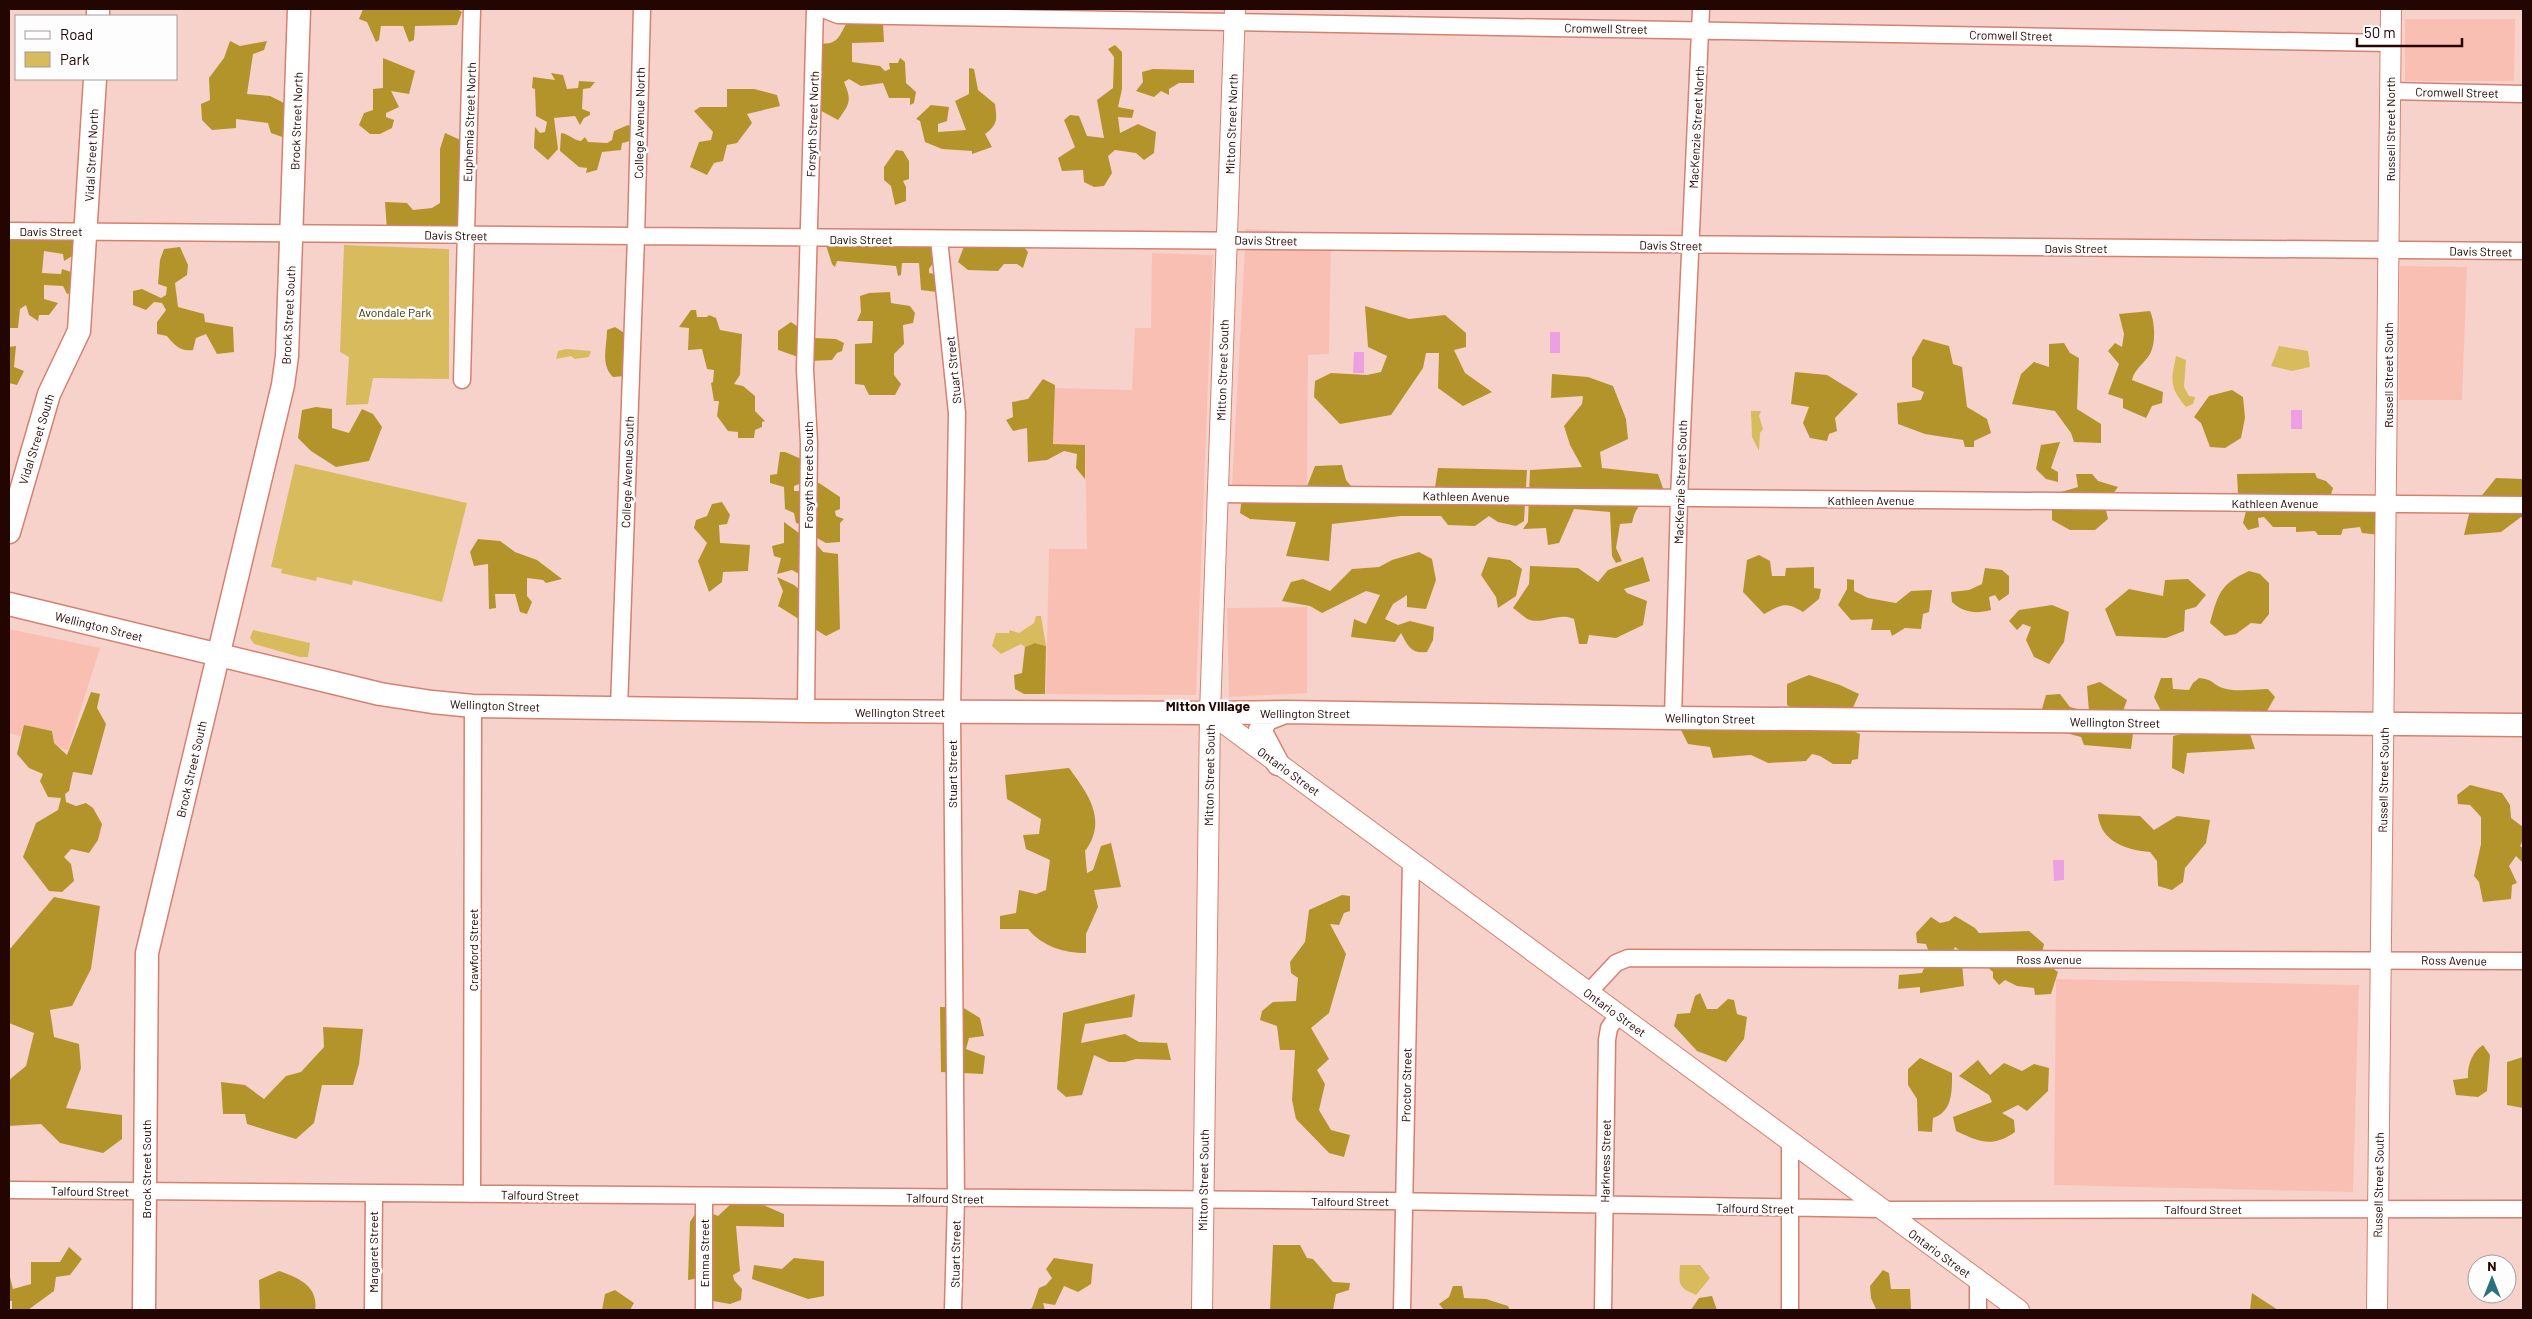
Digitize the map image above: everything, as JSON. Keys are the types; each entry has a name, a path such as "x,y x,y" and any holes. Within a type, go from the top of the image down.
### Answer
{"main road":[{"name":"Brock Street North","path":"292,233 299,9"},
{"name":"Vidal Street North","path":"87,231 95,80"},
{"name":"Vidal Street South","path":"9,532 49,394 79,331 87,231"},
{"name":"Brock Street South","path":"144,1310 147,953 283,385 287,356 292,233"},
{"name":"Wellington Street","path":"9,604 380,694 473,706 806,711 1285,712 1673,718 2523,725"},
{"path":"1278,764 1260,730 1267,719 1285,712"}],"street":[{"name":"Euphemia Street North","path":"462,380 472,9"},
{"name":"College Avenue North","path":"636,237 642,9"},
{"name":"Forsyth Street North","path":"809,238 815,9"},
{"name":"Cromwell Street","path":"823,9 838,15 1235,15 1700,29 2390,43"},
{"name":"MacKenzie Street North","path":"1690,246 1701,9"},
{"name":"Russell Street North","path":"2389,250 2391,9"},
{"name":"Mitton Street North","path":"1227,239 1235,15"},
{"name":"Cromwell Street","path":"2390,91 2523,94"},
{"name":"Davis Street","path":"9,231 940,239 1227,239 1690,246 2523,252"},
{"name":"College Avenue South","path":"619,708 636,237"},
{"name":"Forsyth Street South","path":"806,711 809,443 806,370 809,238"},
{"name":"Stuart Street","path":"940,239 957,413 952,712 956,1198 953,1310"},
{"name":"Mitton Street South","path":"1202,1310 1210,713 1227,239"},
{"name":"MacKenzie Street South","path":"1673,718 1679,499 1690,246"},
{"name":"Russell Street South","path":"2377,1310 2389,250"},
{"name":"Kathleen Avenue","path":"1218,494 2523,504"},
{"name":"Crawford Street","path":"472,1194 473,706"},
{"name":"Ontario Street","path":"1210,713 2019,1310"},
{"name":"Proctor Street","path":"1402,1310 1411,860"},
{"name":"Ross Avenue","path":"1588,993 1616,963 1628,958 2380,959 2523,961"},
{"name":"Harkness Street","path":"1603,1310 1607,1040 1609,1028 1618,1015"},
{"path":"1790,1141 1790,1310"},
{"name":"Talfourd Street","path":"9,1190 1403,1202 1882,1210 2378,1208 2523,1210"},
{"name":"Margaret Street","path":"373,1310 374,1193"},
{"name":"Emma Street","path":"704,1196 704,1310"},
{"path":"1978,1281 1978,1310"}],"shaded area":[{"path":"363,9 457,9 462,12 457,25 415,26 414,40 409,42 403,26 381,26 379,40 376,42 367,22 359,19"},
{"path":"2405,19 2515,19 2514,81 2405,81"},
{"path":"883,23 884,42 852,43 852,62 880,66 885,71 890,69 889,63 898,63 900,58 905,62 906,83 916,92 914,103 910,105 910,98 889,98 883,83 861,86 849,79 844,82 849,98 848,102 838,120 814,107 816,43 835,41 846,24"},
{"path":"230,41 240,46 267,41 264,50 253,54 247,94 270,96 294,108 291,140 271,133 268,123 236,119 236,128 212,130 202,120 201,104 210,100 209,78 224,58"},
{"path":"1115,45 1122,52 1122,89 1118,107 1134,110 1132,118 1118,117 1120,133 1138,124 1156,132 1154,153 1144,160 1136,153 1115,150 1108,156 1112,173 1104,186 1094,187 1084,182 1083,170 1062,171 1058,158 1075,147 1064,120 1070,115 1079,116 1087,136 1104,138 1097,100 1113,88 1114,57 1108,49"},
{"path":"383,58 415,71 409,94 391,91 399,107 386,113 386,117 394,120 392,128 380,134 370,134 359,125 364,113 373,110 373,89 383,88"},
{"path":"969,68 974,69 978,90 995,104 996,121 985,134 992,147 972,154 972,151 942,149 925,142 920,121 916,119 931,105 949,107 947,121 938,124 938,132 966,130 955,101 969,94"},
{"path":"1153,69 1194,70 1194,83 1179,83 1169,89 1169,95 1161,91 1154,97 1136,91 1143,82 1142,72"},
{"path":"551,73 563,75 567,89 578,88 579,81 595,82 590,88 583,89 582,109 590,112 590,115 584,118 580,125 575,116 554,118 558,149 548,160 534,148 535,127 540,133 545,132 547,122 536,116 535,89 532,88 533,77 555,80"},
{"path":"727,89 754,89 777,95 780,106 747,114 752,123 737,143 727,145 723,161 714,163 707,175 690,167 699,142 711,140 713,132 694,111 700,107 727,107"},
{"path":"628,125 636,131 633,138 622,143 621,150 602,152 597,170 586,173 587,168 579,167 560,151 561,133 581,141 585,137 588,142 607,143 612,140 614,131"},
{"path":"445,133 467,143 466,156 460,161 461,231 387,231 385,202 407,203 413,210 432,208 440,203 440,149"},
{"path":"896,150 903,151 909,161 909,179 903,181 906,187 906,201 895,205 891,186 884,180 884,167"},
{"path":"1246,229 1331,234 1329,354 1308,355 1307,485 1232,485"},
{"path":"9,233 73,234 74,255 64,261 63,254 44,251 42,273 61,274 62,269 77,274 77,291 67,294 63,286 44,285 44,299 58,303 49,315 39,315 38,321 29,315 26,305 20,309 18,328 9,328"},
{"path":"934,241 933,263 929,273 935,274 937,292 921,290 919,263 902,263 901,275 898,276 896,266 837,261 835,267 832,264 825,242"},
{"path":"966,241 1019,241 1028,252 1023,268 1017,264 1004,264 998,271 968,270 958,262"},
{"path":"180,247 188,265 187,275 175,283 178,307 204,314 205,322 233,327 234,352 217,354 206,334 196,338 193,350 181,349 167,336 157,334 157,322 166,310 162,303 154,302 146,310 133,305 133,291 142,289 161,298 166,295 167,287 158,284 160,260 164,249"},
{"path":"1152,253 1213,255 1196,695 1046,694 1049,549 1087,549 1085,446 1053,445 1055,388 1132,390 1135,328 1151,328"},
{"path":"2400,266 2467,267 2462,400 2399,400"},
{"path":"890,292 891,303 910,306 915,313 913,323 903,325 904,344 894,354 894,375 901,384 895,395 869,395 864,385 855,384 855,344 872,343 873,321 857,321 861,312 860,296 869,293"},
{"path":"1365,306 1409,319 1445,315 1466,333 1466,347 1454,350 1465,373 1492,392 1463,406 1438,388 1439,353 1426,353 1423,368 1391,415 1340,424 1314,397 1315,381 1331,373 1367,375 1381,372 1387,356 1368,347"},
{"path":"691,310 696,310 697,317 707,317 709,315 716,318 720,330 742,334 740,375 734,384 743,386 755,396 755,411 765,421 762,422 762,427 755,430 754,438 738,438 738,432 728,431 717,416 719,401 714,401 711,383 713,382 714,370 707,369 702,349 688,350 689,328 679,327"},
{"path":"2150,311 2154,332 2152,349 2148,357 2135,372 2132,380 2163,392 2162,403 2152,406 2146,418 2123,408 2123,399 2108,394 2119,364 2108,351 2115,343 2122,347 2124,334 2119,314"},
{"path":"791,322 814,338 836,339 844,343 842,351 837,353 832,360 810,361 778,350 778,331"},
{"path":"615,327 626,334 627,353 622,356 626,357 625,376 613,377 607,367 605,355 607,330"},
{"path":"1550,332 1560,332 1560,353 1550,353"},
{"path":"1923,339 1949,346 1953,364 1962,367 1967,407 1987,419 1991,433 1974,441 1974,447 1965,447 1963,440 1925,434 1898,424 1897,403 1921,400 1924,392 1912,387 1912,358"},
{"path":"2064,343 2070,353 2079,358 2077,409 2101,424 2101,443 2074,442 2071,433 2055,411 2012,404 2021,374 2034,362 2049,367 2049,344"},
{"path":"16,346 14,367 24,371 17,385 9,383 9,347"},
{"path":"1354,352 1364,352 1364,373 1353,373"},
{"path":"1795,372 1827,375 1858,394 1835,418 1837,431 1829,434 1827,441 1810,438 1803,423 1809,407 1791,404"},
{"path":"1552,374 1588,377 1613,386 1626,419 1628,439 1600,452 1602,468 1658,474 1665,494 1652,497 1643,502 1636,511 1632,523 1620,524 1616,548 1622,561 1616,563 1612,556 1610,512 1574,509 1559,543 1548,545 1546,528 1523,529 1528,522 1530,470 1582,467 1570,445 1564,426 1582,404 1583,396 1551,398"},
{"path":"1043,379 1055,385 1053,444 1085,445 1085,479 1076,468 1077,454 1064,451 1047,460 1028,462 1027,428 1013,431 1006,420 1013,417 1012,402 1028,399"},
{"path":"2232,390 2243,397 2245,418 2241,438 2225,448 2210,447 2201,423 2194,417 2209,396"},
{"path":"316,407 332,409 332,428 349,433 362,409 373,414 382,427 369,461 336,467 311,451 298,438 302,410"},
{"path":"2291,410 2302,410 2302,429 2291,429"},
{"path":"2060,442 2051,468 2058,472 2058,482 2046,479 2036,469 2041,445"},
{"path":"780,452 785,452 806,461 802,483 794,486 794,491 805,491 812,483 819,483 840,497 840,509 835,511 836,516 844,519 840,523 840,542 826,543 817,538 817,545 823,552 838,554 840,629 826,636 778,606 783,591 777,577 794,585 805,594 806,578 792,570 777,574 781,558 774,556 772,546 784,543 784,522 799,533 803,525 796,523 794,513 785,509 784,487 770,483 770,475 777,474"},
{"path":"1342,465 1346,480 1356,492 1433,500 1438,468 1527,470 1524,521 1516,526 1498,522 1489,516 1475,526 1448,525 1441,516 1401,516 1332,524 1329,561 1286,556 1296,522 1250,519 1240,513 1243,489 1306,489 1315,466"},
{"path":"2315,473 2317,478 2326,481 2333,488 2326,509 2332,512 2337,497 2357,498 2381,516 2380,535 2362,533 2360,527 2343,529 2341,535 2318,535 2315,531 2296,532 2296,527 2273,527 2264,517 2258,518 2259,527 2248,530 2243,523 2246,511 2269,512 2268,496 2238,494 2237,474"},
{"path":"2076,474 2092,474 2098,481 2118,487 2105,505 2108,519 2095,530 2070,530 2052,520 2052,502 2061,492 2078,487"},
{"path":"2496,478 2523,479 2523,518 2521,517 2501,532 2464,535 2470,510"},
{"path":"722,502 730,515 727,524 719,525 720,543 750,545 748,571 723,572 722,582 709,592 698,561 707,543 694,528 696,520 707,516 712,504"},
{"path":"478,539 500,541 515,552 537,560 562,579 546,583 543,580 527,578 527,596 532,602 527,614 520,612 515,594 495,594 496,608 489,609 488,564 474,566 470,552"},
{"path":"1419,552 1432,559 1436,580 1426,609 1407,607 1407,595 1393,604 1385,619 1398,625 1410,621 1434,627 1433,640 1427,652 1417,652 1411,648 1401,633 1395,642 1351,637 1354,619 1366,624 1380,595 1366,591 1322,613 1310,606 1282,601 1291,582 1303,579 1330,591 1352,569 1379,567 1392,560"},
{"path":"1759,555 1770,561 1772,576 1785,576 1786,568 1814,567 1814,588 1821,589 1819,599 1803,612 1787,605 1775,608 1764,614 1743,592 1747,560"},
{"path":"1488,557 1510,560 1522,569 1516,596 1498,608 1496,597 1481,575"},
{"path":"1643,557 1650,581 1624,589 1627,593 1647,601 1643,625 1616,638 1589,635 1587,644 1579,644 1574,619 1557,617 1541,621 1530,620 1513,608 1529,584 1530,566 1578,568 1598,582 1608,570"},
{"path":"1985,568 2002,570 2009,576 2009,594 1999,601 1995,595 1989,597 1991,610 1986,611 1975,612 1966,610 1952,602 1951,592 1969,590 1982,584"},
{"path":"2249,571 2260,574 2269,583 2269,614 2261,624 2251,623 2236,634 2225,636 2210,623 2215,604 2226,586"},
{"path":"1847,579 1854,580 1854,591 1868,598 1896,603 1911,591 1932,590 1929,612 1923,614 1921,629 1905,628 1892,636 1890,630 1871,630 1873,619 1851,620 1838,605 1847,589"},
{"path":"2188,579 2206,595 2196,607 2185,610 2184,631 2166,638 2116,636 2105,609 2129,589 2163,596 2165,580"},
{"path":"2052,605 2069,612 2064,642 2049,664 2034,657 2026,640 2031,627 2023,624 2017,630 2009,621 2019,610"},
{"path":"1307,607 1307,693 1229,697 1227,608"},
{"path":"9,629 100,648 68,750 9,733"},
{"path":"1035,643 1046,646 1045,694 1024,694 1015,689 1014,675 1022,673 1025,647"},
{"path":"1809,675 1840,685 1859,694 1851,712 1838,715 1823,707 1793,708 1787,705 1787,684"},
{"path":"2161,678 2172,678 2173,689 2189,690 2199,678 2209,680 2220,687 2231,690 2268,689 2275,697 2267,711 2227,712 2248,728 2255,749 2187,753 2184,774 2172,768 2173,736 2194,731 2161,711 2154,697"},
{"path":"2100,682 2127,700 2122,714 2134,726 2131,749 2084,745 2081,737 2066,733 2066,715 2042,709 2046,695 2060,694 2070,707 2089,712 2087,686"},
{"path":"91,692 100,694 97,708 106,724 92,775 73,772 69,791 65,794 66,802 76,806 86,803 93,808 102,824 98,840 89,853 71,849 64,857 71,864 74,881 62,892 49,891 23,857 36,823 58,810 61,798 48,797 40,781 43,774 29,768 17,754 24,725 52,731 54,743 67,755"},
{"path":"1678,724 1726,724 1739,731 1790,731 1797,724 1841,726 1860,734 1858,759 1852,760 1851,764 1833,764 1820,756 1812,754 1806,761 1768,763 1751,755 1713,758 1710,747 1688,744"},
{"path":"1069,768 1083,788 1093,808 1095,818 1092,840 1085,851 1087,873 1093,870 1101,846 1111,843 1121,887 1094,890 1098,907 1086,934 1086,953 1069,952 1046,944 1028,929 1000,929 1000,916 1016,913 1019,890 1036,894 1046,890 1050,860 1026,849 1023,835 1039,834 1041,819 1007,799 1005,775"},
{"path":"2470,785 2502,793 2510,805 2511,818 2523,827 2523,840 2520,846 2523,848 2523,863 2516,856 2509,866 2517,883 2512,885 2511,899 2483,902 2479,882 2474,876 2481,844 2481,817 2470,805 2458,804 2457,795"},
{"path":"2098,814 2140,816 2154,830 2177,816 2210,820 2206,843 2185,868 2183,882 2172,890 2158,886 2157,861 2150,852 2132,849 2109,838 2100,824"},
{"path":"2053,860 2064,860 2064,880 2054,881"},
{"path":"1342,895 1350,896 1350,911 1344,913 1339,925 1330,924 1346,954 1329,1013 1311,1028 1329,1059 1317,1070 1325,1084 1319,1110 1331,1130 1350,1135 1344,1157 1329,1153 1296,1119 1292,1100 1295,1050 1280,1050 1277,1026 1260,1020 1262,1011 1273,1002 1296,1001 1298,978 1291,973 1290,962 1305,942 1309,910"},
{"path":"54,897 100,906 91,969 72,1006 50,1010 54,1037 79,1044 81,1068 66,1108 122,1115 122,1139 103,1153 60,1143 41,1124 9,1126 9,1080 26,1066 34,1033 9,1023 9,950"},
{"path":"1955,916 1975,928 1979,933 2029,931 2044,944 2042,953 1968,956 1955,947 1947,961 1932,961 1926,944 1917,943 1916,933 1931,917 1940,923 1949,921"},
{"path":"1927,961 1962,963 1964,986 1920,993 1920,987 1898,989 1899,975 1922,973"},
{"path":"1984,964 2047,964 2058,972 2051,994 2035,995 2034,988 2017,986 2005,980 1999,985 1993,978 1993,972"},
{"path":"2056,979 2359,985 2353,1192 2054,1185"},
{"path":"1700,993 1707,1009 1717,1009 1728,999 1734,1000 1737,1014 1747,1017 1744,1039 1726,1062 1697,1051 1674,1026 1677,1014 1690,1013 1695,996"},
{"path":"1135,994 1132,1017 1085,1024 1081,1043 1125,1034 1139,1042 1167,1043 1171,1060 1136,1059 1125,1062 1109,1062 1094,1055 1082,1095 1066,1097 1057,1089 1063,1013"},
{"path":"940,1007 962,1007 980,1018 984,1036 969,1038 966,1049 985,1056 983,1074 941,1072"},
{"path":"323,1027 363,1029 359,1064 353,1085 322,1085 314,1123 296,1139 247,1124 245,1114 223,1114 221,1082 245,1085 264,1099 286,1076 301,1072 324,1047"},
{"path":"2483,1045 2490,1055 2487,1091 2478,1097 2456,1095 2453,1080 2468,1078 2471,1060 2476,1051"},
{"path":"2523,1057 2523,1108 2507,1105 2507,1062"},
{"path":"1920,1058 1952,1073 1950,1100 1944,1111 1933,1118 1932,1132 1918,1131 1917,1099 1908,1085 1908,1069"},
{"path":"1978,1060 1990,1075 2004,1063 2022,1071 2034,1064 2049,1068 2048,1091 2027,1111 2018,1105 2002,1113 2014,1120 2015,1132 1993,1142 1972,1138 1956,1131 1953,1117 1992,1102 1989,1095 1959,1076"},
{"path":"756,1202 784,1214 784,1227 736,1226 740,1271 733,1275 734,1280 742,1289 741,1300 730,1304 707,1300 712,1276 688,1280 690,1222 699,1208 718,1216 732,1203"},
{"path":"1273,1245 1300,1245 1307,1258 1313,1259 1333,1282 1350,1283 1349,1290 1336,1294 1333,1310 1270,1310"},
{"path":"69,1247 82,1259 70,1275 56,1277 54,1291 28,1310 12,1310 12,1301 9,1301 9,1273 13,1289 31,1284 31,1262 60,1262"},
{"path":"794,1258 824,1261 824,1296 808,1299 752,1279 754,1265 782,1269"},
{"path":"1054,1258 1093,1264 1091,1284 1078,1292 1064,1286 1055,1305 1043,1303 1045,1310 1028,1310 1032,1308 1039,1288 1046,1285 1052,1278 1046,1269"},
{"path":"1883,1270 1889,1273 1891,1289 1910,1289 1911,1310 1876,1309 1871,1298 1870,1286"},
{"path":"279,1271 293,1276 310,1289 314,1295 315,1310 260,1310 259,1280"},
{"path":"1453,1286 1462,1286 1464,1298 1486,1299 1508,1306 1510,1310 1444,1310 1439,1304 1449,1297"},
{"path":"615,1290 634,1303 630,1310 602,1310 605,1294"},
{"path":"2252,1293 2278,1310 2250,1310"},
{"path":"1712,1296 1717,1310 1691,1310 1699,1298"}],"green space":[{"name":"Avondale Park","path":"344,245 449,249 449,379 373,378 368,404 346,405 349,357 340,352"},
{"path":"2279,346 2308,351 2310,367 2292,371 2271,366"},
{"path":"566,349 591,351 589,357 575,359 571,356 556,359 558,351"},
{"path":"2176,356 2186,360 2184,387 2189,396 2195,397 2193,404 2186,407 2174,389 2172,378"},
{"path":"1751,411 1761,411 1759,416 1763,429 1760,433 1759,451 1752,437"},
{"path":"295,464 467,503 442,602 353,580 352,585 317,577 316,581 281,573 282,569 271,567"},
{"path":"1036,616 1041,616 1046,646 1035,643 1025,647 1021,644 1001,654 992,646 996,633 1009,633 1010,630 1019,633 1034,623"},
{"path":"253,630 310,643 308,657 300,657 254,644 250,638"},
{"path":"1680,1265 1700,1265 1710,1278 1696,1295 1685,1290 1680,1284"}],"district":[{"name":"Mitton Village","path":"1208,705"}]}
